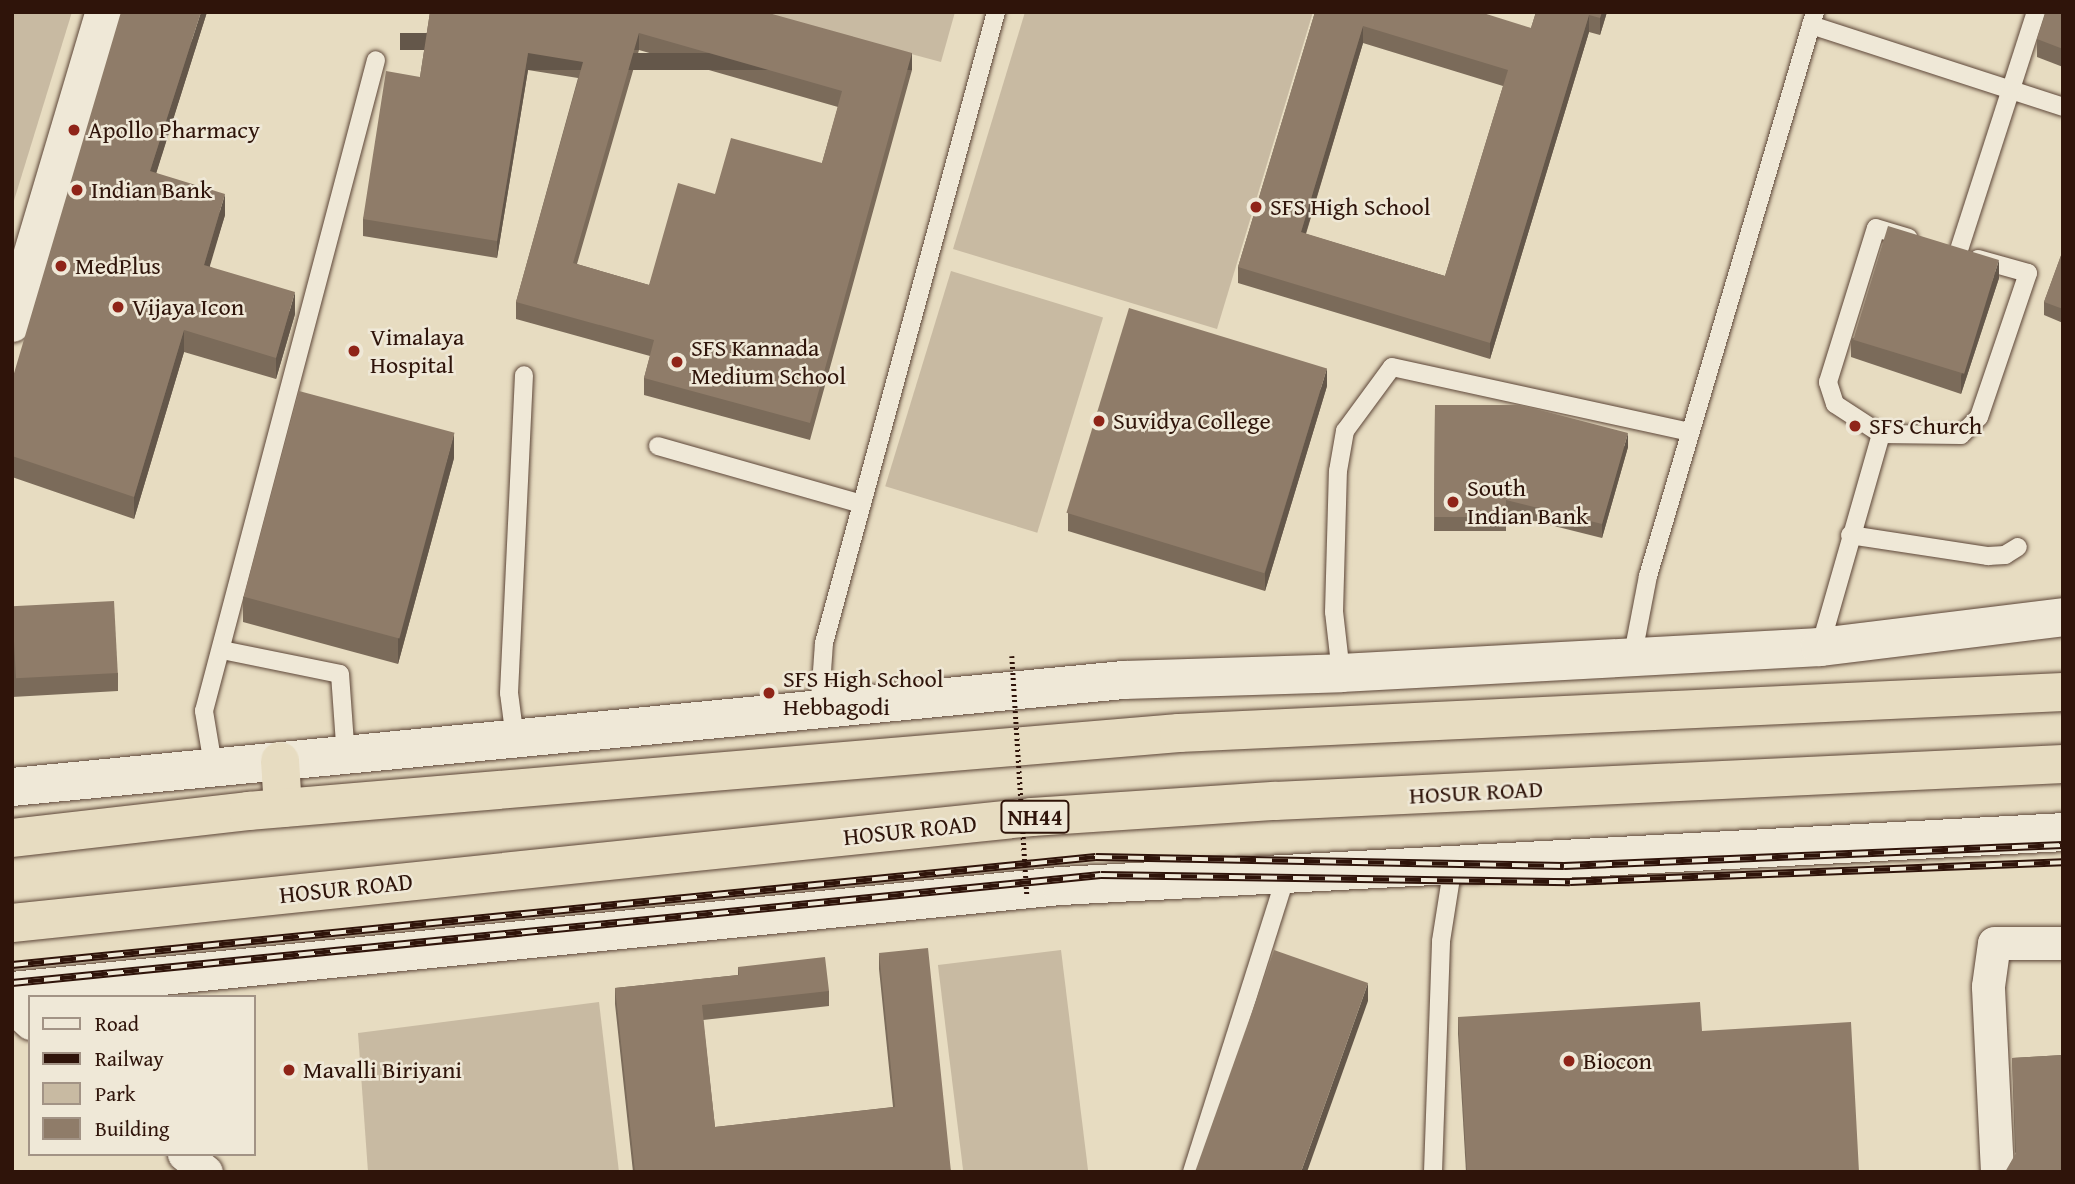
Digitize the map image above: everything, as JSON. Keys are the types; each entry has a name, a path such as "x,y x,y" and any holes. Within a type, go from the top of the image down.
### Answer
{"highway":[{"path":"12,838 283,808 1179,733 2063,692"},
{"path":"280,761 283,808"},
{"name":"HOSUR ROAD","path":"12,923 1032,817 1275,801 2063,764"}],"street":[{"path":"12,323 105,12"},
{"path":"12,787 213,765 346,757 515,739 819,713 1124,680 1341,673 1820,647 2063,617"},
{"path":"12,991 1061,886 2063,832"},
{"path":"1997,1172 1988,986 1994,943 2063,943"},
{"path":"12,1006 28,1021"},
{"path":"186,1156 206,1172"}],"lane":[{"path":"819,713 824,643 996,12"},
{"path":"1958,253 2036,12"},
{"path":"1632,659 1648,576 1813,18 2063,107"},
{"path":"213,765 204,711 376,60"},
{"path":"1876,228 1958,253 2028,273 1979,417 1961,435 1881,434 1836,404 1828,382 1876,228"},
{"path":"1341,673 1334,612 1338,471 1345,432 1392,367 1690,432"},
{"path":"515,739 509,693 524,374"},
{"path":"1820,647 1881,434"},
{"path":"658,446 862,504"},
{"path":"1850,535 1988,556 2005,555 2018,547"},
{"path":"222,650 340,674 346,757"},
{"path":"1433,1172 1441,941 1453,864"},
{"path":"1192,1172 1286,873"}],"path":[{"path":"1012,656 1027,897"}],"green space":[{"path":"12,12 72,12 12,207"},
{"path":"755,12 955,12 941,62"},
{"path":"1025,12 1313,12 1217,329 953,249"},
{"path":"951,271 1103,317 1037,533 885,486"},
{"path":"1061,950 1088,1172 963,1172 938,965"},
{"path":"599,1002 619,1172 368,1172 358,1033"}],"building":[{"name":"Vijaya Icon","path":"121,12 201,12 150,171 225,194 204,265 295,292 276,358 184,330 134,497 12,456 12,380"},
{"path":"430,12 765,12 912,53 810,423 644,378 654,340 516,302 583,62 528,53 497,241 363,219 386,71 420,77","holes":["639,33 842,91 822,163 731,138 715,194 678,183 649,285 573,263"]},
{"path":"1315,12 1480,12 1531,28 1536,12 1602,12 1600,18 1589,15 1490,343 1238,267","holes":["1363,26 1508,70 1445,276 1301,232"]},
{"path":"2046,12 2063,12 2063,49 2037,39"},
{"path":"1888,226 1999,260 1964,374 1853,340"},
{"path":"2063,250 2063,309 2044,302"},
{"path":"1129,308 1327,369 1264,573 1066,513"},
{"path":"299,391 455,433 399,638 244,597"},
{"path":"1435,405 1521,405 1628,433 1602,524 1506,500 1506,517 1434,517"},
{"path":"114,601 118,673 16,678 12,606"},
{"path":"928,948 951,1172 635,1172 615,988 739,975 738,967 825,957 829,991 702,1005 715,1127 895,1107 879,953"},
{"path":"1274,950 1368,983 1301,1172 1195,1172"},
{"path":"1700,1002 1702,1031 1851,1022 1859,1172 1467,1172 1458,1017"},
{"path":"2063,1055 2063,1172 2005,1172 2016,1153 2012,1058"}],"railway":[{"path":"12,965 1096,857 1564,866 2063,845"},
{"path":"12,983 1101,875 1570,882 2063,862"}],"place":[{"name":"Apollo Pharmacy","path":"74,130"},
{"name":"Indian Bank","path":"77,190"},
{"name":"SFS High School","path":"1256,207"},
{"name":"MedPlus","path":"61,266"},
{"name":"Vijaya Icon","path":"118,307"},
{"name":"Vimalaya Hospital","path":"354,351"},
{"name":"SFS Kannada Medium School","path":"677,362"},
{"name":"Suvidya College","path":"1099,421"},
{"name":"SFS Church","path":"1855,426"},
{"name":"South Indian Bank","path":"1453,502"},
{"name":"SFS High School Hebbagodi","path":"769,693"},
{"name":"Biocon","path":"1569,1061"},
{"name":"Mavalli Biriyani","path":"289,1070"}]}
